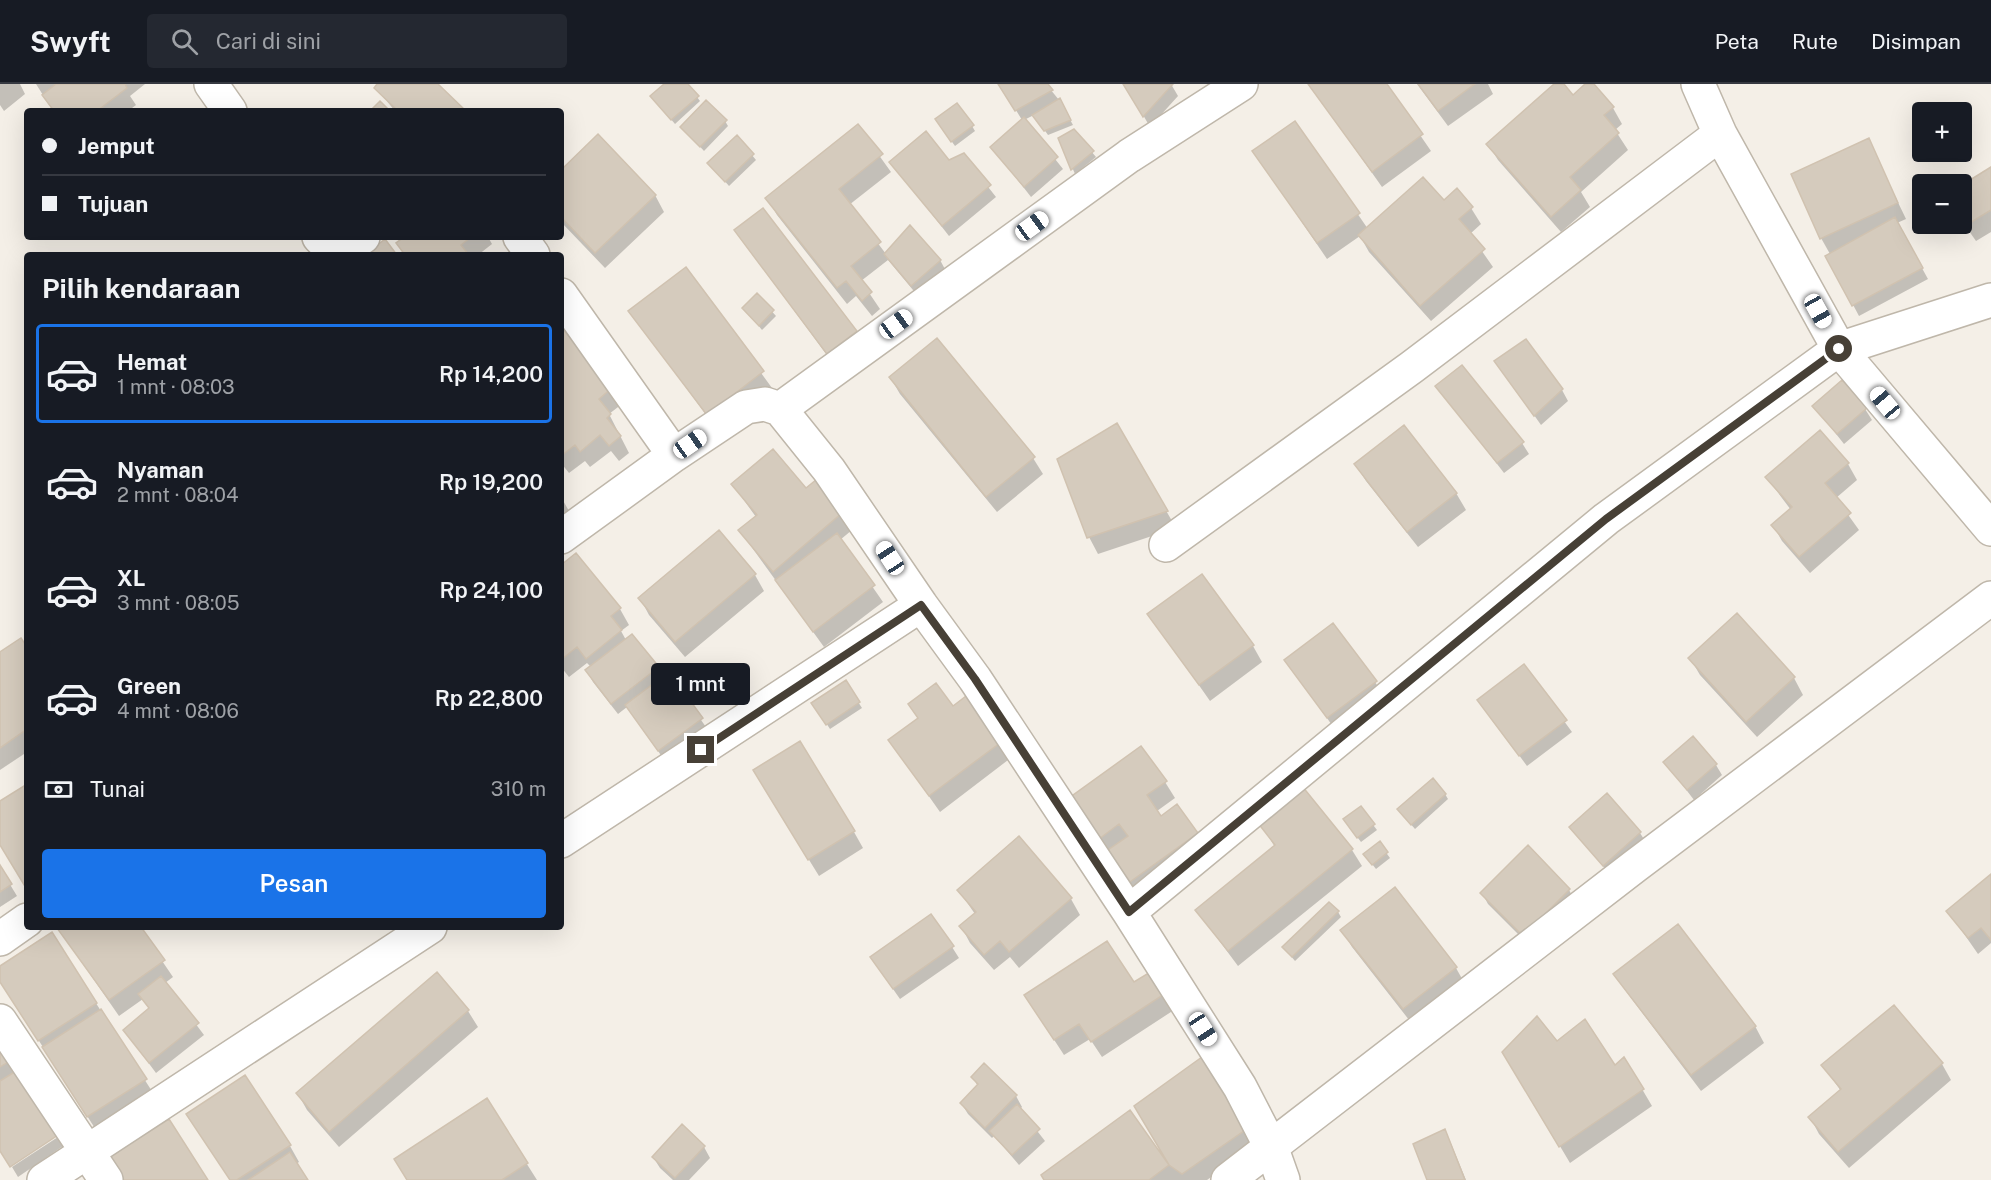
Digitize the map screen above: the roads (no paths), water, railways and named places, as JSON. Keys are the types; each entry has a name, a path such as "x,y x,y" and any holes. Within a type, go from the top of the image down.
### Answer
{"street":[{"path":"212,84 228,108"},
{"path":"780,409 1129,156 1241,84"},
{"path":"1698,84 1720,134 1839,349 1991,529"},
{"path":"1166,545 1412,367 1720,134"},
{"path":"322,240 325,243 342,247 357,240"},
{"path":"564,299 674,454"},
{"path":"1129,912 1606,519 1839,349 1991,300"},
{"path":"564,535 674,454 746,407 765,404 780,409 829,470 921,605 975,679 1129,912 1240,1087 1272,1149 1283,1180"},
{"path":"1228,1180 1272,1149 1635,866 1991,598"},
{"path":"564,839 921,605"},
{"path":"0,939 24,922"},
{"path":"44,1180 425,930"},
{"path":"0,1021 106,1180"}]}
